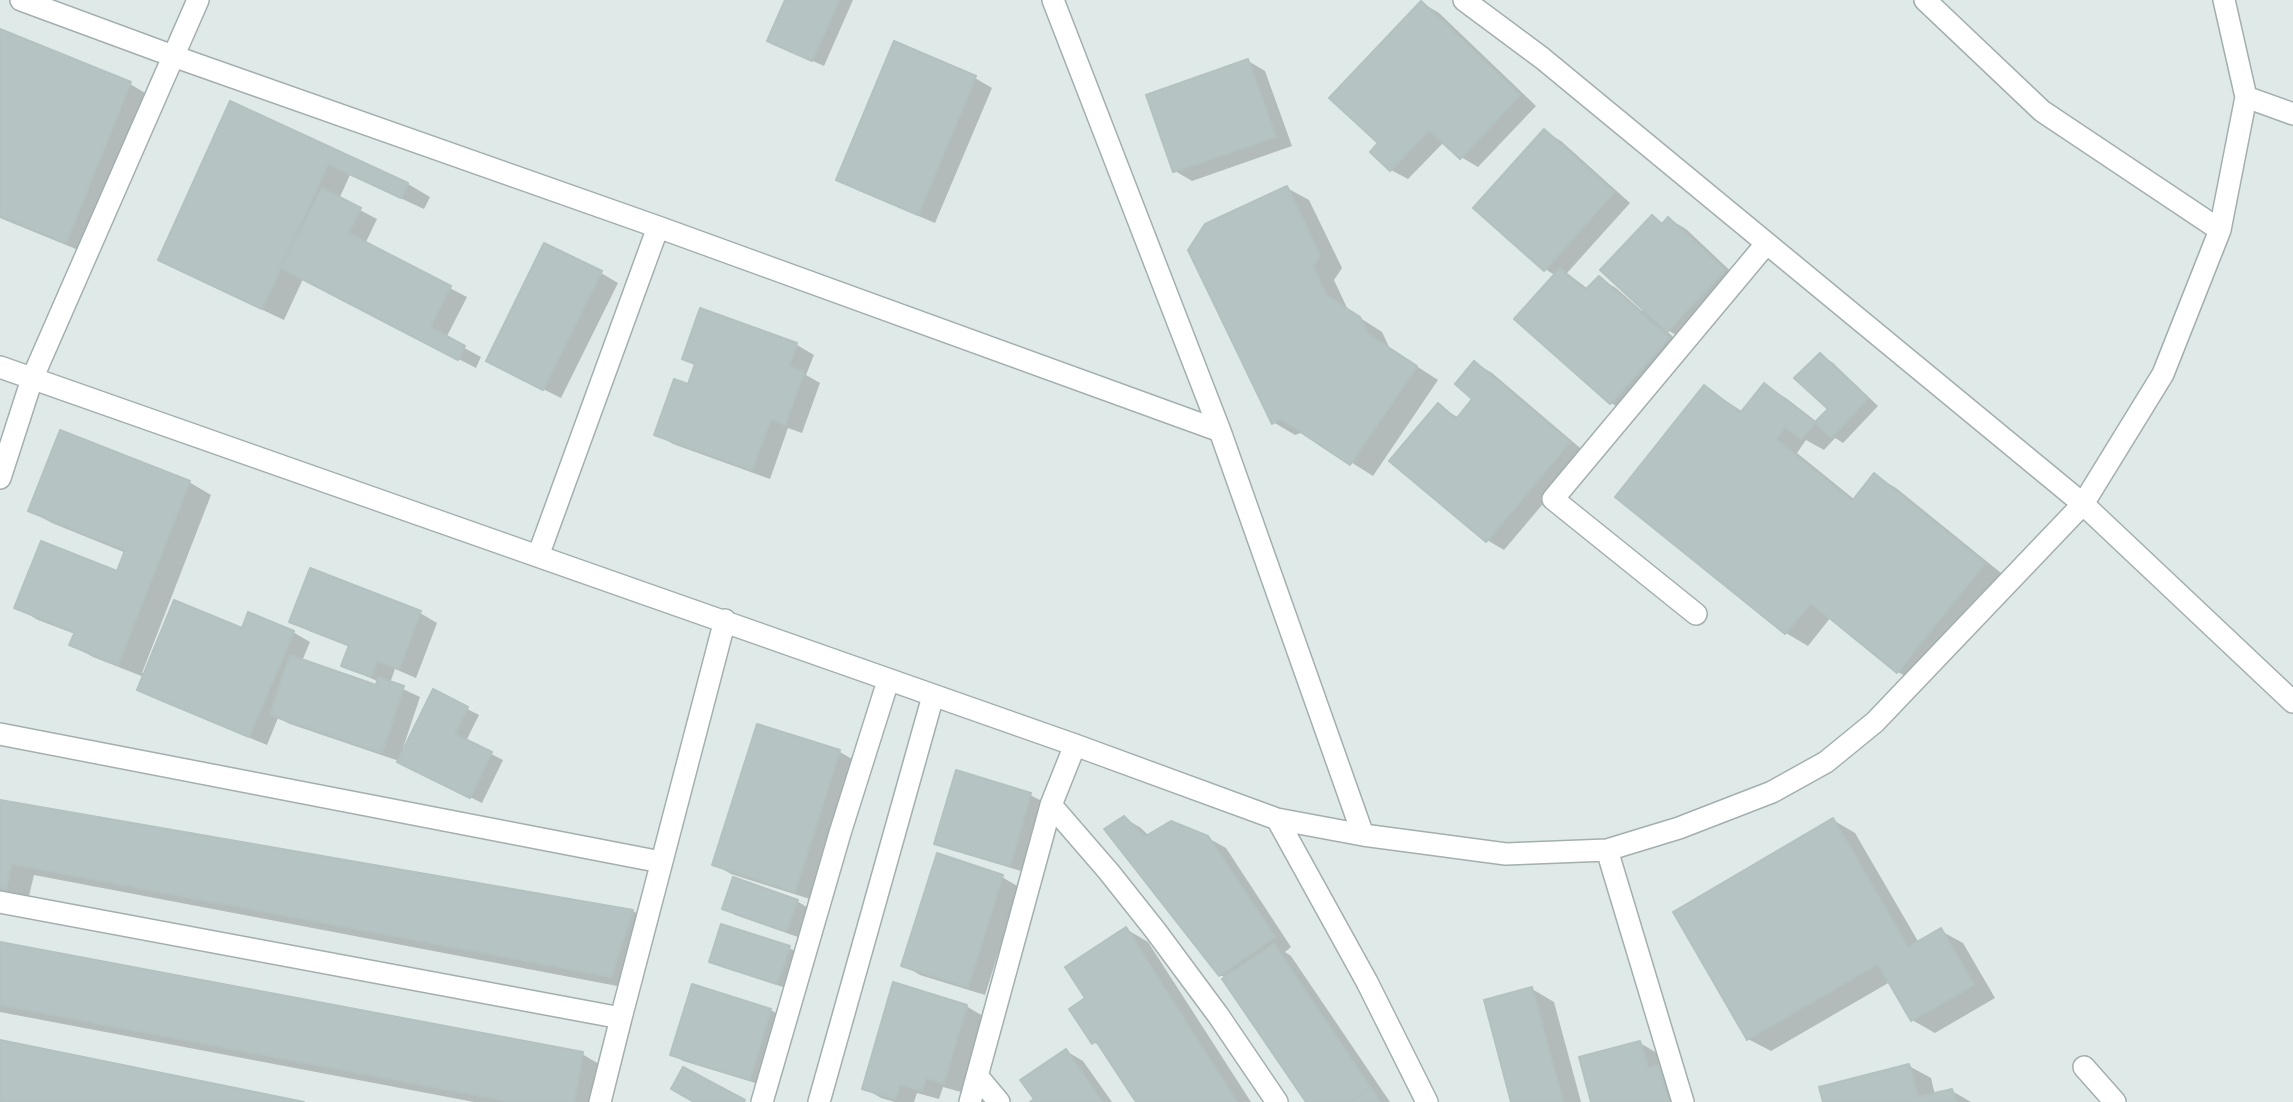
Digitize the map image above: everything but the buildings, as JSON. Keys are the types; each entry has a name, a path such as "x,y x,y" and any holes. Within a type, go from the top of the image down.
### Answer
{"street":[{"path":"21,0 1220,431"},
{"path":"0,478 32,379 198,0"},
{"path":"1053,0 1220,431 1363,835"},
{"path":"1464,0 1542,58 2083,504 2293,702"},
{"path":"1925,0 2042,111 2220,230"},
{"path":"0,367 724,620 1278,820 1363,835 1506,854 1607,850 1679,828 1772,792 1826,762 1875,722 2083,504 2163,374 2220,230 2246,97 2224,0"},
{"path":"2246,97 2293,114"},
{"path":"538,556 658,227"},
{"path":"1696,614 1553,499 1766,244"},
{"path":"600,1102 724,620"},
{"path":"762,1102 840,833 888,681"},
{"path":"819,1102 933,696"},
{"path":"0,734 661,862"},
{"path":"970,1102 1051,805 1075,745"},
{"path":"1051,805 1109,872 1154,930 1218,1015 1277,1102"},
{"path":"1278,820 1367,982 1427,1102"},
{"path":"1607,850 1682,1102"},
{"path":"0,902 621,1018"},
{"path":"2084,1067 2115,1102"},
{"path":"978,1077 999,1102"}]}
